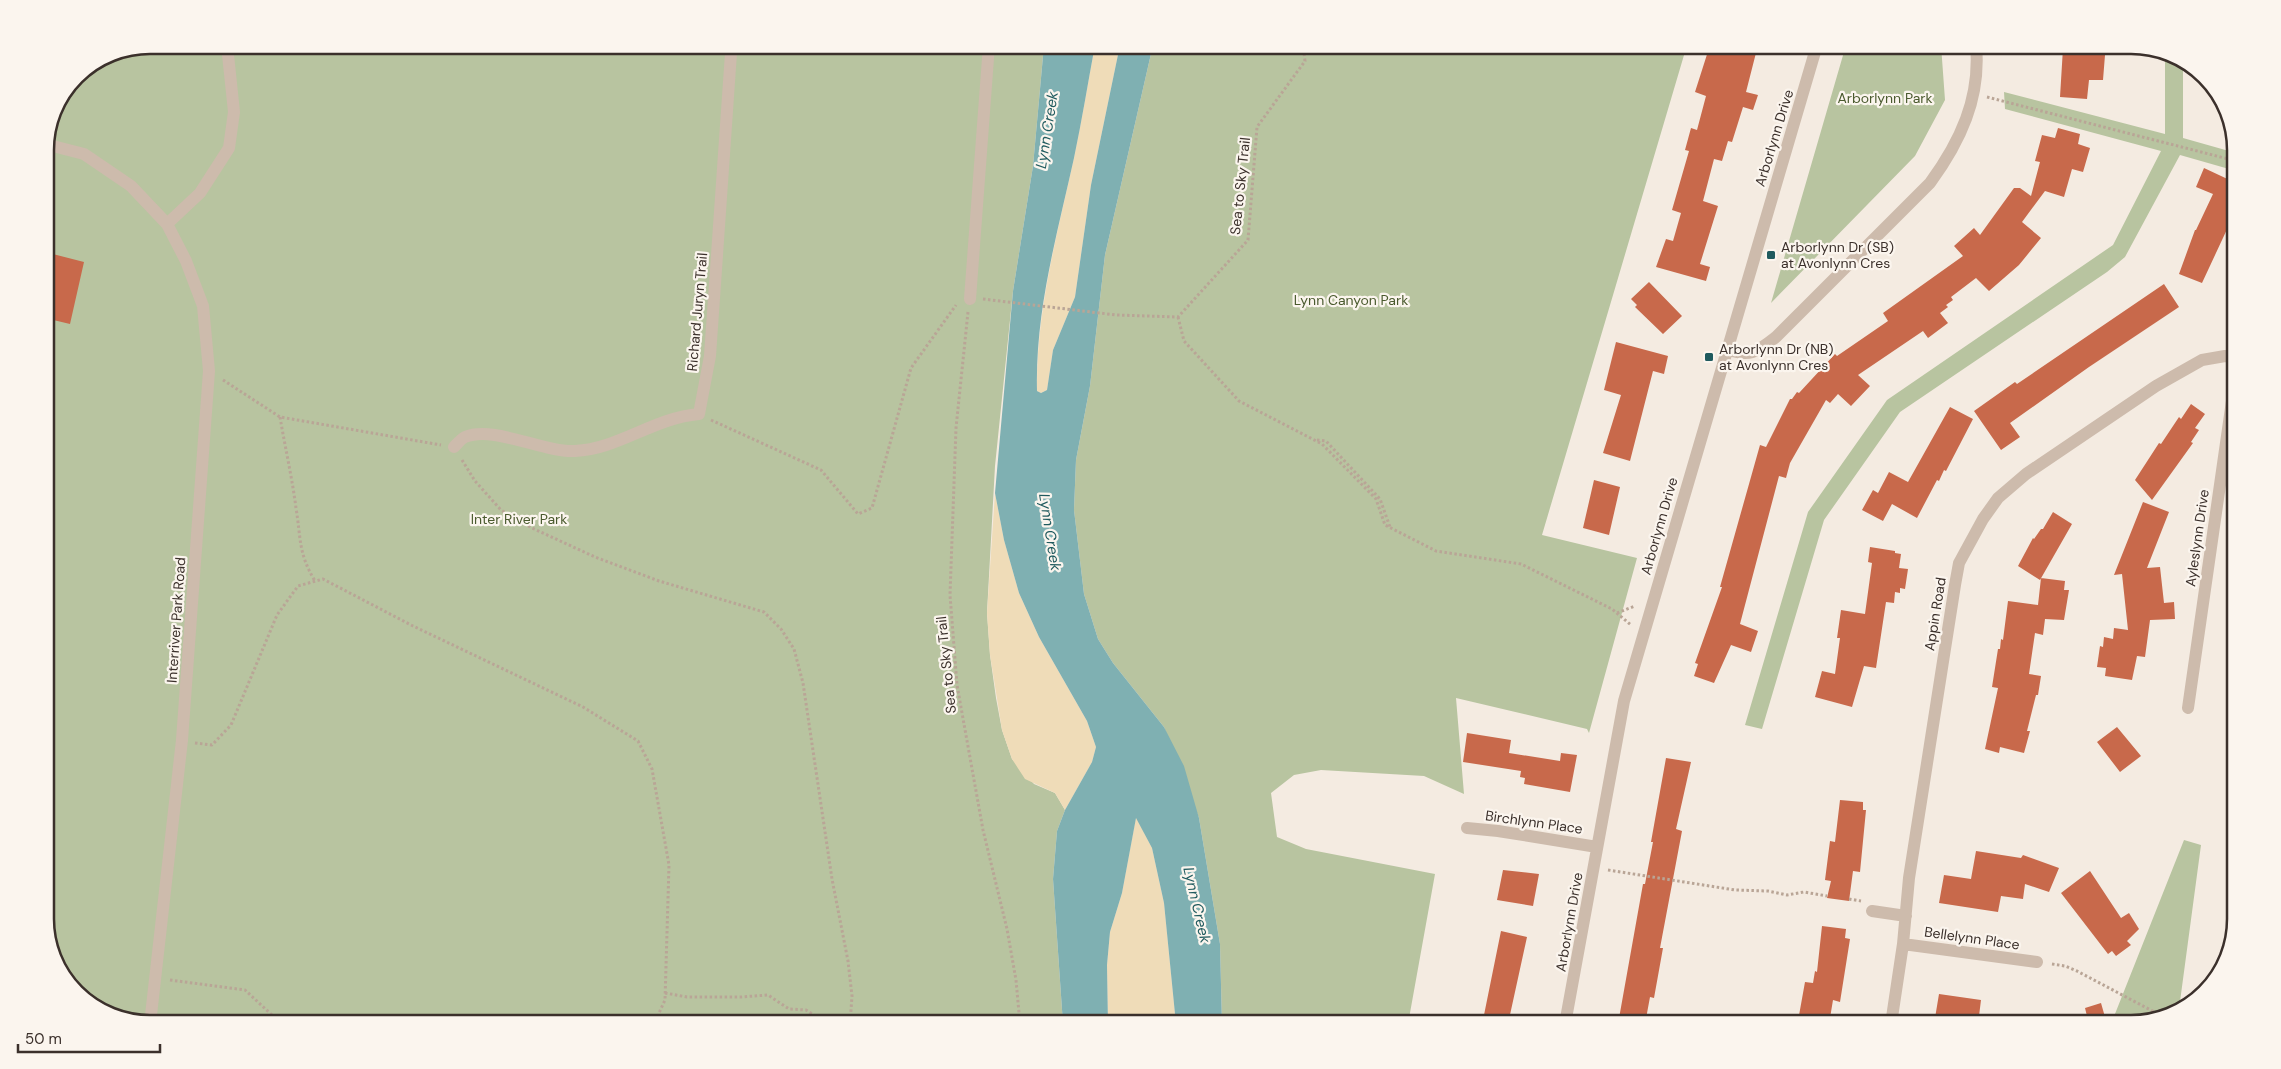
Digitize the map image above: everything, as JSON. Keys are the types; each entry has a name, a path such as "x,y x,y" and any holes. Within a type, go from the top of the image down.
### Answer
{"street":[{"path":"167,224 200,193 229,148 234,112 228,54"},
{"name":"Richard Juryn Trail","path":"699,414 710,356 731,54"},
{"path":"970,299 988,54"},
{"name":"Arborlynn Drive","path":"1567,1015 1624,701 1814,54"},
{"path":"1726,350 1741,355 1751,354 1776,337 1930,184 1963,129 1974,93 1978,69 1977,54"},
{"name":"Interriver Park Road","path":"54,146 84,154 131,186 167,224 186,261 203,306 209,371 182,740 151,1015"},
{"name":"Appin Road","path":"1892,1015 1903,944 1909,878 1959,563 1974,534 1998,498 2026,474 2148,392 2202,360 2227,357"},
{"path":"454,447 464,437 482,434 573,451 599,448 679,416 699,414"},
{"name":"Ayleslynn Drive","path":"2188,708 2227,436"},
{"name":"Birchlynn Place","path":"1467,828 1597,847"},
{"path":"1872,911 1906,916"},
{"name":"Bellelynn Place","path":"1903,944 2037,962"}],"path":[{"name":"Sea to Sky Trail","path":"1178,317 1248,240 1257,127 1305,61 1304,54"},
{"path":"1974,93 2227,159"},
{"path":"699,414 821,470 858,514 872,508 911,368 957,303 970,299"},
{"name":"Sea to Sky Trail","path":"970,299 956,428 950,595 957,685 984,830 1007,929 1016,980 1019,1015"},
{"path":"991,299 1116,315 1178,317 1184,341 1239,401 1322,444 1376,499 1385,525 1436,551 1522,564 1612,609 1642,635"},
{"path":"209,371 280,417 454,447 475,481 501,510 532,528 595,557 659,581 764,612 781,629 794,649 804,683 832,879 848,961 852,996 851,1015"},
{"path":"280,417 297,509 298,536 305,564 315,581"},
{"path":"182,740 212,746 232,725 277,615 298,586 323,578 413,626 583,708 638,741 652,769 669,865 665,1000 658,1015"},
{"path":"1618,613 1635,606"},
{"path":"1594,867 1735,890 1768,891 1787,895 1804,892 1828,896"},
{"path":"2037,962 2065,966 2155,1012"},
{"path":"154,978 245,990 272,1015"},
{"path":"665,994 687,997 768,995 789,1009 806,1010 814,1015"}],"green space":[{"name":"Inter River Park","path":"144,54 1043,54 1033,166 1013,291 995,466 987,613 996,698 1002,730 1012,759 1034,784 1055,793 1065,810 1057,831 1053,879 1062,1015 144,1015 113,1008 91,995 74,978 61,956 54,925 54,144 59,119 74,91 96,70 113,61"},
{"name":"Lynn Canyon Park","path":"1151,54 1684,54 1542,535 1637,558 1589,733 1587,729 1456,698 1464,794 1424,776 1321,770 1294,775 1271,793 1277,837 1306,849 1435,874 1410,1015 1222,1015 1220,944 1199,818 1164,727 1113,663 1098,639 1084,594 1074,510 1076,460 1090,386 1105,255"},
{"name":"Arborlynn Park","path":"1843,54 1942,54 1945,100 1915,156 1771,303"},
{"path":"2165,60 2183,70 2183,138 2227,150 2227,168 2180,155 2125,257 2107,272 1900,412 1824,520 1762,729 1745,725 1808,512 1887,400 2113,245 2161,151 2005,109 2004,92 2165,134"},
{"path":"2184,840 2201,845 2180,1001 2156,1012 2115,1015"}],"sand":[{"path":"1093,54 1118,54 1091,185 1075,297 1053,350 1047,390 1041,393 1037,391 1040,332 1044,302 1077,144"},
{"path":"995,493 1004,540 1019,593 1039,637 1087,721 1096,747 1092,762 1065,810 1055,793 1025,779 1012,759 1002,730 990,655 987,613"},
{"path":"1136,817 1152,848 1164,903 1175,1015 1108,1015 1107,965 1110,932 1122,893"}],"water":[{"name":"Lynn Creek","path":"1043,54 1093,54 1077,144 1043,302 1037,361 1037,391 1041,393 1047,390 1053,350 1075,297 1091,185 1118,54 1151,54 1105,255 1090,386 1076,460 1074,510 1084,594 1098,639 1113,663 1164,727 1184,766 1199,818 1220,944 1222,1015 1175,1015 1164,903 1152,848 1136,818 1122,893 1110,932 1107,965 1108,1015 1062,1015 1053,879 1057,831 1065,810 1092,762 1096,747 1087,721 1039,637 1019,593 1004,540 995,493 1013,291 1033,166"}],"building":[{"path":"1707,54 1756,54 1746,92 1758,95 1753,110 1743,107 1732,142 1728,141 1722,161 1714,159 1703,201 1718,206 1700,264 1710,267 1706,281 1656,267 1666,239 1673,241 1681,213 1672,210 1689,151 1685,150 1691,128 1697,130 1706,96 1695,92"},
{"path":"2063,54 2105,55 2103,80 2089,80 2087,99 2060,97"},
{"path":"2058,128 2080,134 2078,144 2090,148 2083,172 2072,169 2064,197 2045,191 2022,222 2041,238 2019,265 1989,291 1976,278 1951,297 1953,300 1940,313 1948,323 1928,338 1923,331 1858,375 1870,386 1851,406 1838,394 1830,403 1826,400 1790,463 1786,478 1779,476 1740,624 1758,631 1751,652 1731,645 1714,683 1694,676 1698,664 1695,663 1722,587 1720,587 1760,445 1766,447 1790,399 1797,392 1799,393 1835,354 1837,356 1888,321 1883,313 1963,256 1954,246 1974,228 1980,235 2014,188 2020,188 2031,196 2040,162 2035,161 2042,135 2055,138"},
{"path":"2204,168 2227,179 2227,229 2202,283 2179,274 2195,230 2213,194 2196,187"},
{"path":"54,254 84,262 70,324 54,320"},
{"path":"1649,282 1682,316 1663,334 1635,307 1637,305 1631,299"},
{"path":"2164,284 2179,307 2010,423 2020,437 2001,450 1974,411"},
{"path":"1616,342 1668,356 1664,374 1653,371 1630,461 1603,453 1621,395 1604,390"},
{"path":"2191,404 2205,414 2195,428 2199,430 2191,442 2193,443 2152,500 2135,480 2159,443 2161,444 2179,417 2181,419"},
{"path":"1950,407 1973,419 1946,471 1944,470 1939,481 1937,480 1917,518 1892,504 1883,521 1862,510 1873,490 1878,493 1889,472 1908,482"},
{"path":"1594,480 1620,487 1609,535 1583,528"},
{"path":"2143,502 2169,512 2147,568 2160,567 2164,603 2174,602 2175,619 2150,620 2145,657 2137,656 2132,680 2105,676 2106,668 2097,667 2100,646 2103,647 2104,637 2113,639 2114,628 2128,630 2122,574 2114,575"},
{"path":"2053,512 2072,524 2040,580 2018,566 2033,538 2043,529"},
{"path":"1870,547 1895,551 1895,553 1901,554 1899,568 1908,569 1905,589 1900,588 1900,593 1895,592 1894,603 1886,602 1876,668 1864,666 1852,707 1815,697 1822,671 1835,674 1840,638 1837,638 1841,610 1865,614 1872,563 1868,562"},
{"path":"2041,578 2065,581 2064,590 2069,590 2064,620 2045,619 2043,635 2035,633 2029,674 2041,676 2038,695 2036,695 2027,731 2030,731 2024,753 2000,747 1999,753 1985,749 1998,688 1992,687 1998,649 2000,649 2001,639 2003,640 2008,601 2038,605"},
{"path":"2117,727 2141,756 2120,772 2097,742"},
{"path":"1467,733 1511,740 1509,753 1560,761 1561,753 1577,755 1570,792 1524,784 1525,778 1520,777 1521,771 1463,762"},
{"path":"1666,758 1691,762 1676,829 1682,831 1660,948 1663,948 1654,998 1650,997 1647,1015 1620,1015 1643,884 1645,884 1653,842 1651,842"},
{"path":"1840,800 1863,802 1863,810 1866,810 1860,872 1853,871 1849,901 1827,898 1831,881 1825,880 1830,841 1835,842"},
{"path":"1976,851 2021,858 2023,855 2059,868 2049,892 2025,884 2023,899 2001,896 1998,912 1939,903 1944,875 1971,879"},
{"path":"1503,870 1539,874 1533,906 1497,900"},
{"path":"2090,871 2121,918 2129,913 2139,929 2127,941 2131,945 2116,956 2112,951 2108,954 2061,893"},
{"path":"1822,926 1846,929 1845,938 1850,939 1840,1002 1833,1000 1830,1015 1799,1015 1805,982 1813,983 1815,971 1817,972"},
{"path":"1501,931 1527,937 1510,1015 1484,1015"},
{"path":"1939,994 1981,1000 1979,1015 1936,1015"},
{"path":"2101,1003 2104,1015 2087,1015 2085,1008"}],"place":[{"name":"Arborlynn Dr (SB) at Avonlynn Cres","path":"1771,255"},
{"name":"Arborlynn Dr (NB) at Avonlynn Cres","path":"1709,357"}]}
